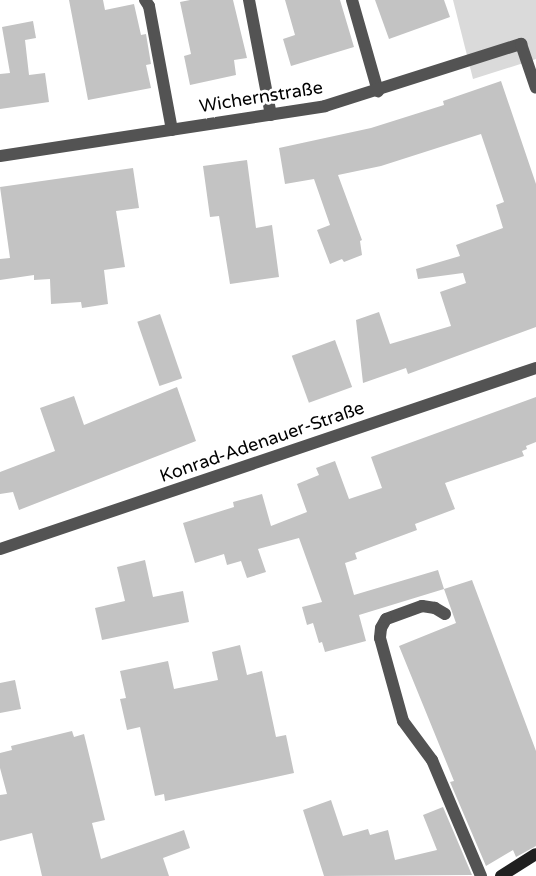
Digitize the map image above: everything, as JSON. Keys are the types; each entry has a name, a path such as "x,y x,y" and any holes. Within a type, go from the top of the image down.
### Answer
{"main road":[{"path":"504,875 536,854"}],"street":[{"path":"145,0 149,6 172,130"},
{"path":"249,0 271,116"},
{"path":"352,0 378,91"},
{"name":"Wichernstraße","path":"0,156 325,106 521,44 536,88"},
{"name":"Konrad-Adenauer-Straße","path":"0,549 536,368"},
{"path":"445,614 435,608 422,606 386,619 381,628 380,638 404,721 432,760 481,876"}],"shaded area":[{"path":"453,0 536,0 536,59 473,79"}],"building":[{"path":"69,0 103,0 105,10 134,4 141,35 146,34 151,64 146,65 151,88 88,100"},
{"path":"233,0 247,58 234,60 236,75 190,85 184,56 191,54 180,2"},
{"path":"285,0 340,0 354,47 291,66 283,39 295,35"},
{"path":"375,0 444,0 450,17 389,39"},
{"path":"33,21 36,38 25,40 29,75 45,73 49,102 0,109 0,74 10,73 2,27"},
{"path":"501,81 536,184 536,327 408,374 406,368 363,383 356,320 379,312 390,344 451,326 440,292 466,283 463,273 418,279 416,269 460,256 456,245 503,228 496,205 504,202 481,134 381,166 338,175 362,240 360,241 362,255 344,262 342,259 330,264 317,230 330,225 314,179 285,184 279,148 371,128 444,105 443,101"},
{"path":"247,160 256,228 272,225 279,277 230,284 219,216 210,217 203,166"},
{"path":"133,168 139,208 116,211 125,267 104,270 108,304 82,308 81,302 51,304 50,279 34,280 34,275 0,280 0,259 10,258 0,187"},
{"path":"160,314 182,378 159,386 137,322"},
{"path":"335,340 352,387 309,403 292,356"},
{"path":"177,387 196,441 19,510 13,492 0,494 0,472 55,451 40,408 74,396 84,425"},
{"path":"536,397 536,442 526,446 527,449 522,451 524,456 445,483 455,509 415,524 417,530 355,553 357,559 345,563 354,595 438,570 444,589 359,615 366,641 325,652 322,642 319,643 313,623 307,625 302,607 322,602 299,538 258,549 266,572 247,578 241,561 227,565 224,554 195,563 183,523 234,507 233,502 262,494 271,526 307,512 297,484 319,475 316,468 335,461 349,499 382,488 371,457"},
{"path":"145,560 153,597 183,591 189,622 102,640 95,608 125,601 117,567"},
{"path":"472,580 536,751 536,846 516,857 513,850 486,866 450,782 454,781 399,646 456,623 444,589"},
{"path":"240,645 247,675 262,671 276,737 286,735 294,773 165,801 164,794 155,796 140,727 127,730 120,699 126,698 120,671 168,661 174,689 218,680 212,652"},
{"path":"15,680 21,709 0,713 0,683"},
{"path":"72,731 74,737 84,734 105,820 92,823 101,859 184,830 190,848 163,858 169,876 42,876 32,833 0,841 0,795 7,794 0,768 0,753 12,750 11,746"},
{"path":"331,800 343,836 368,829 370,835 388,830 395,860 437,850 423,815 443,807 472,875 324,876 303,810"}]}
